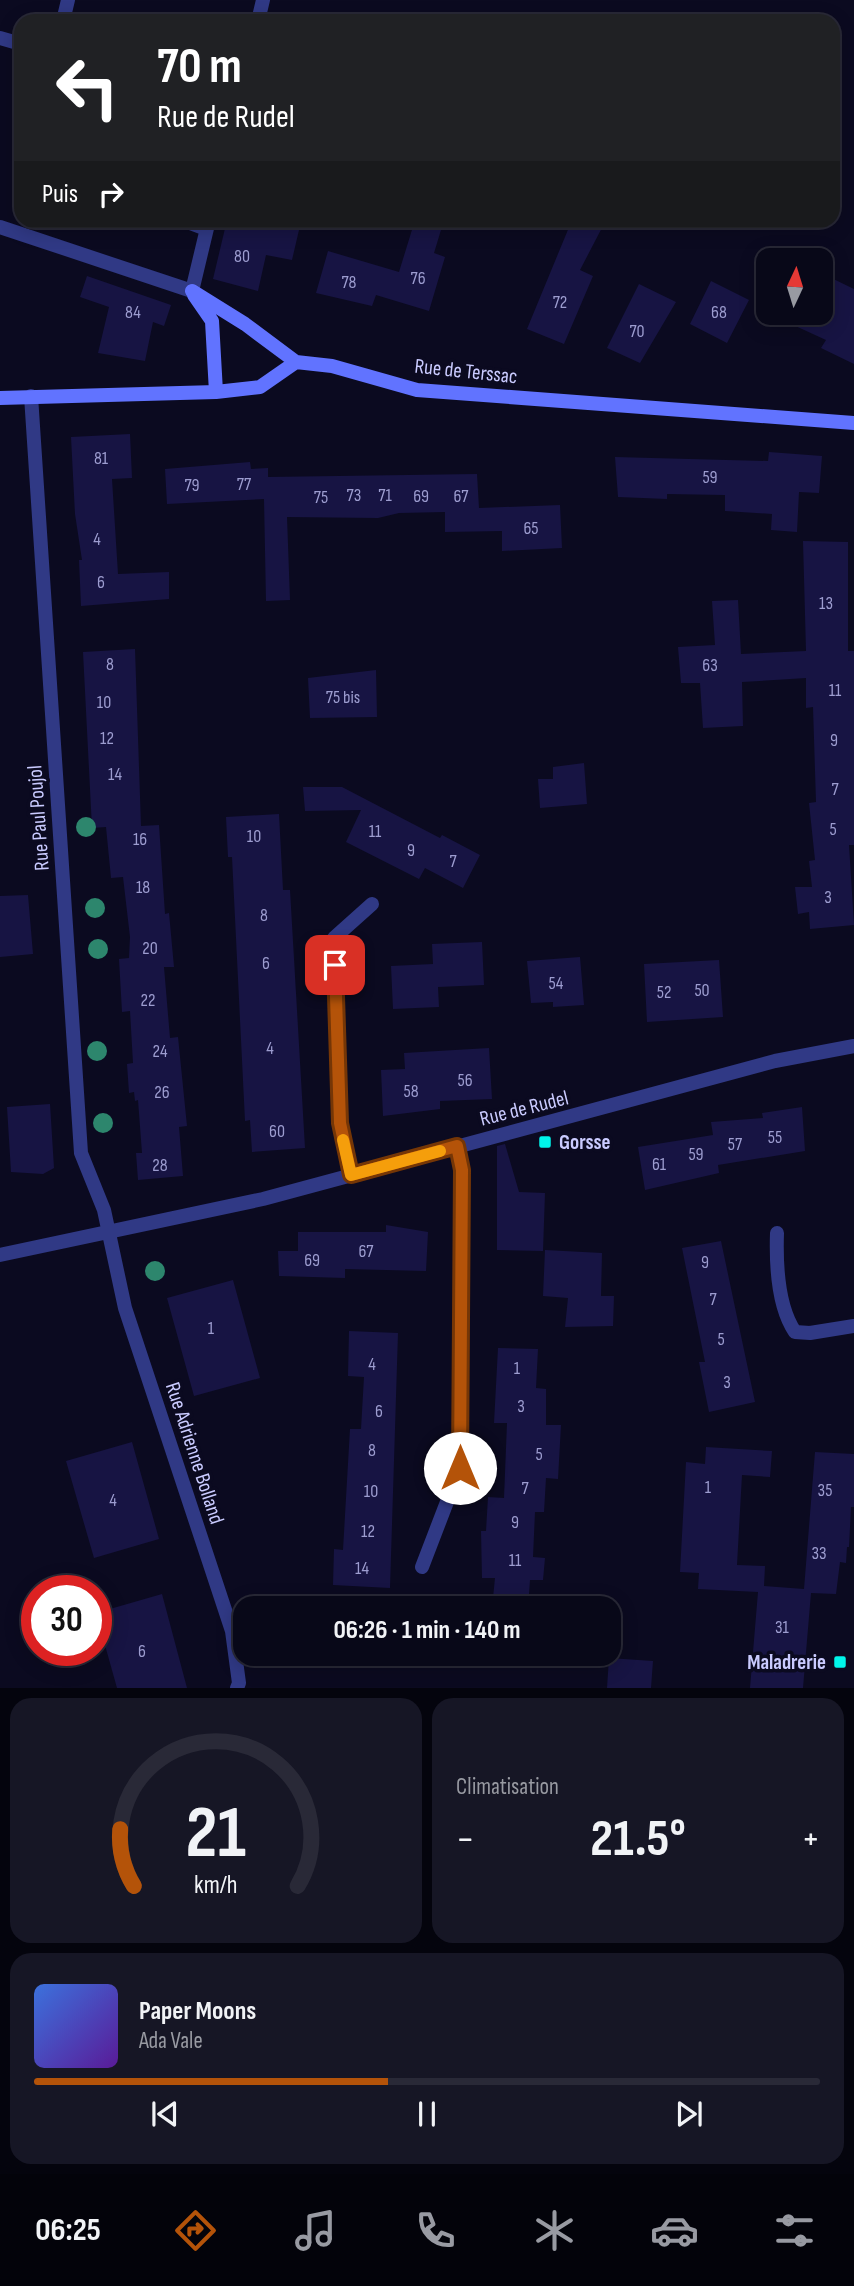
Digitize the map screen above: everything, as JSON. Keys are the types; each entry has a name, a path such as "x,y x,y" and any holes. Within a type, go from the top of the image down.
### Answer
{"street":[{"path":"0,227 192,291 245,324 296,362 260,387 216,393 0,398"},
{"path":"206,228 192,291 212,321 216,393"},
{"name":"Rue de Terssac","path":"296,362 332,366 416,390 854,423"},
{"name":"Rue Paul Poujol","path":"31,396 81,1153 104,1210 109,1231"},
{"path":"351,1175 340,1123 334,938 372,904"},
{"name":"Rue de Rudel","path":"0,1255 263,1199 775,1061 854,1046"},
{"path":"422,1567 460,1468 462,1170 457,1146"},
{"name":"Rue Adrienne Bolland","path":"109,1231 125,1308 232,1631 239,1683 237,1688"},
{"path":"777,1233 776,1258 788,1322 795,1332 810,1333 854,1326"}],"building":[{"path":"225,228 299,230 292,260 266,255 258,291 213,279"},
{"path":"413,228 442,228 434,253 445,257 429,311 376,295 372,306 316,293 328,251 399,272"},
{"path":"569,228 602,228 580,270 593,276 564,344 527,329"},
{"path":"87,276 171,305 164,326 153,322 145,361 98,353 109,307 80,297"},
{"path":"833,279 854,289 854,364 821,348 826,340 795,326 833,326"},
{"path":"711,281 749,300 727,343 690,324"},
{"path":"639,284 676,302 640,363 607,348"},
{"path":"130,434 132,478 112,479 118,574 169,572 169,599 81,606 79,560 82,560 75,514 71,437"},
{"path":"769,452 822,456 819,493 799,492 797,532 771,530 772,514 725,511 725,495 667,494 667,499 618,497 615,457 768,461"},
{"path":"250,462 251,469 268,468 268,477 477,474 479,508 560,505 562,548 502,551 502,531 445,532 445,512 399,513 378,518 287,517 290,600 266,601 264,499 167,504 165,469"},
{"path":"803,541 848,542 848,651 854,651 854,845 849,845 854,925 810,929 809,912 798,914 795,887 812,887 809,861 815,860 809,803 816,802 813,707 806,708 806,678 742,682 743,726 703,728 700,683 681,683 678,647 715,645 712,601 738,600 741,654 806,651"},
{"path":"135,649 141,826 159,825 165,914 169,913 174,967 164,967 170,1038 178,1037 187,1126 179,1127 183,1176 138,1180 136,1153 142,1153 138,1100 135,1101 134,1092 129,1093 127,1064 133,1063 130,1011 122,1012 119,959 129,958 130,937 123,877 111,878 106,827 92,828 83,652"},
{"path":"376,670 377,717 310,718 308,678"},
{"path":"584,763 587,804 540,808 538,779 553,779 553,767"},
{"path":"303,787 342,787 440,838 442,835 480,855 463,888 425,868 419,879 346,842 361,810 305,811"},
{"path":"279,814 283,890 290,890 305,1148 252,1152 250,1120 245,1121 232,857 228,857 226,817"},
{"path":"28,895 33,954 0,957 0,896"},
{"path":"482,942 484,985 438,987 439,1007 393,1009 391,966 433,964 432,944"},
{"path":"580,957 584,1005 553,1007 553,1002 531,1003 527,961"},
{"path":"719,960 723,1017 647,1022 644,964"},
{"path":"489,1048 492,1099 440,1101 440,1109 383,1116 381,1070 405,1069 404,1053"},
{"path":"50,1104 54,1168 43,1174 11,1172 7,1107"},
{"path":"802,1107 805,1151 718,1165 719,1173 645,1190 638,1147 713,1135 711,1122 763,1118 762,1113"},
{"path":"505,1144 519,1192 545,1193 543,1251 497,1250 497,1146"},
{"path":"386,1225 428,1232 426,1271 345,1269 345,1278 279,1276 278,1251 298,1251 298,1232 386,1232"},
{"path":"721,1241 755,1402 709,1412 699,1362 705,1362 682,1248"},
{"path":"545,1250 602,1253 601,1296 614,1296 613,1326 565,1327 568,1298 543,1296"},
{"path":"233,1280 260,1378 194,1396 167,1298"},
{"path":"349,1331 398,1333 390,1588 333,1585 334,1549 343,1550 350,1429 361,1429 364,1377 348,1376"},
{"path":"498,1348 538,1349 536,1388 546,1389 546,1425 561,1425 558,1479 546,1478 544,1512 535,1512 533,1557 545,1558 543,1580 530,1580 529,1596 493,1596 495,1578 482,1578 481,1531 486,1531 488,1497 504,1498 507,1423 494,1423"},
{"path":"132,1442 159,1539 94,1558 66,1461"},
{"path":"706,1447 772,1451 770,1477 742,1475 737,1565 765,1566 764,1586 804,1589 815,1452 854,1454 854,1507 851,1507 846,1563 840,1562 836,1594 811,1593 803,1688 750,1688 758,1592 698,1589 699,1573 680,1572 686,1462 705,1464"},
{"path":"162,1594 187,1688 117,1688 111,1666 112,1608"},
{"path":"621,1659 653,1661 651,1688 607,1688 608,1666 621,1666"}],"slow traffic":[{"path":"343,1140 351,1175 440,1151"}],"place":[{"name":"Gorsse","path":"545,1142"},
{"name":"Maladrerie","path":"840,1662"}],"route":[{"path":"335,965 340,1123 351,1175 457,1146 462,1170 460,1468"}]}
